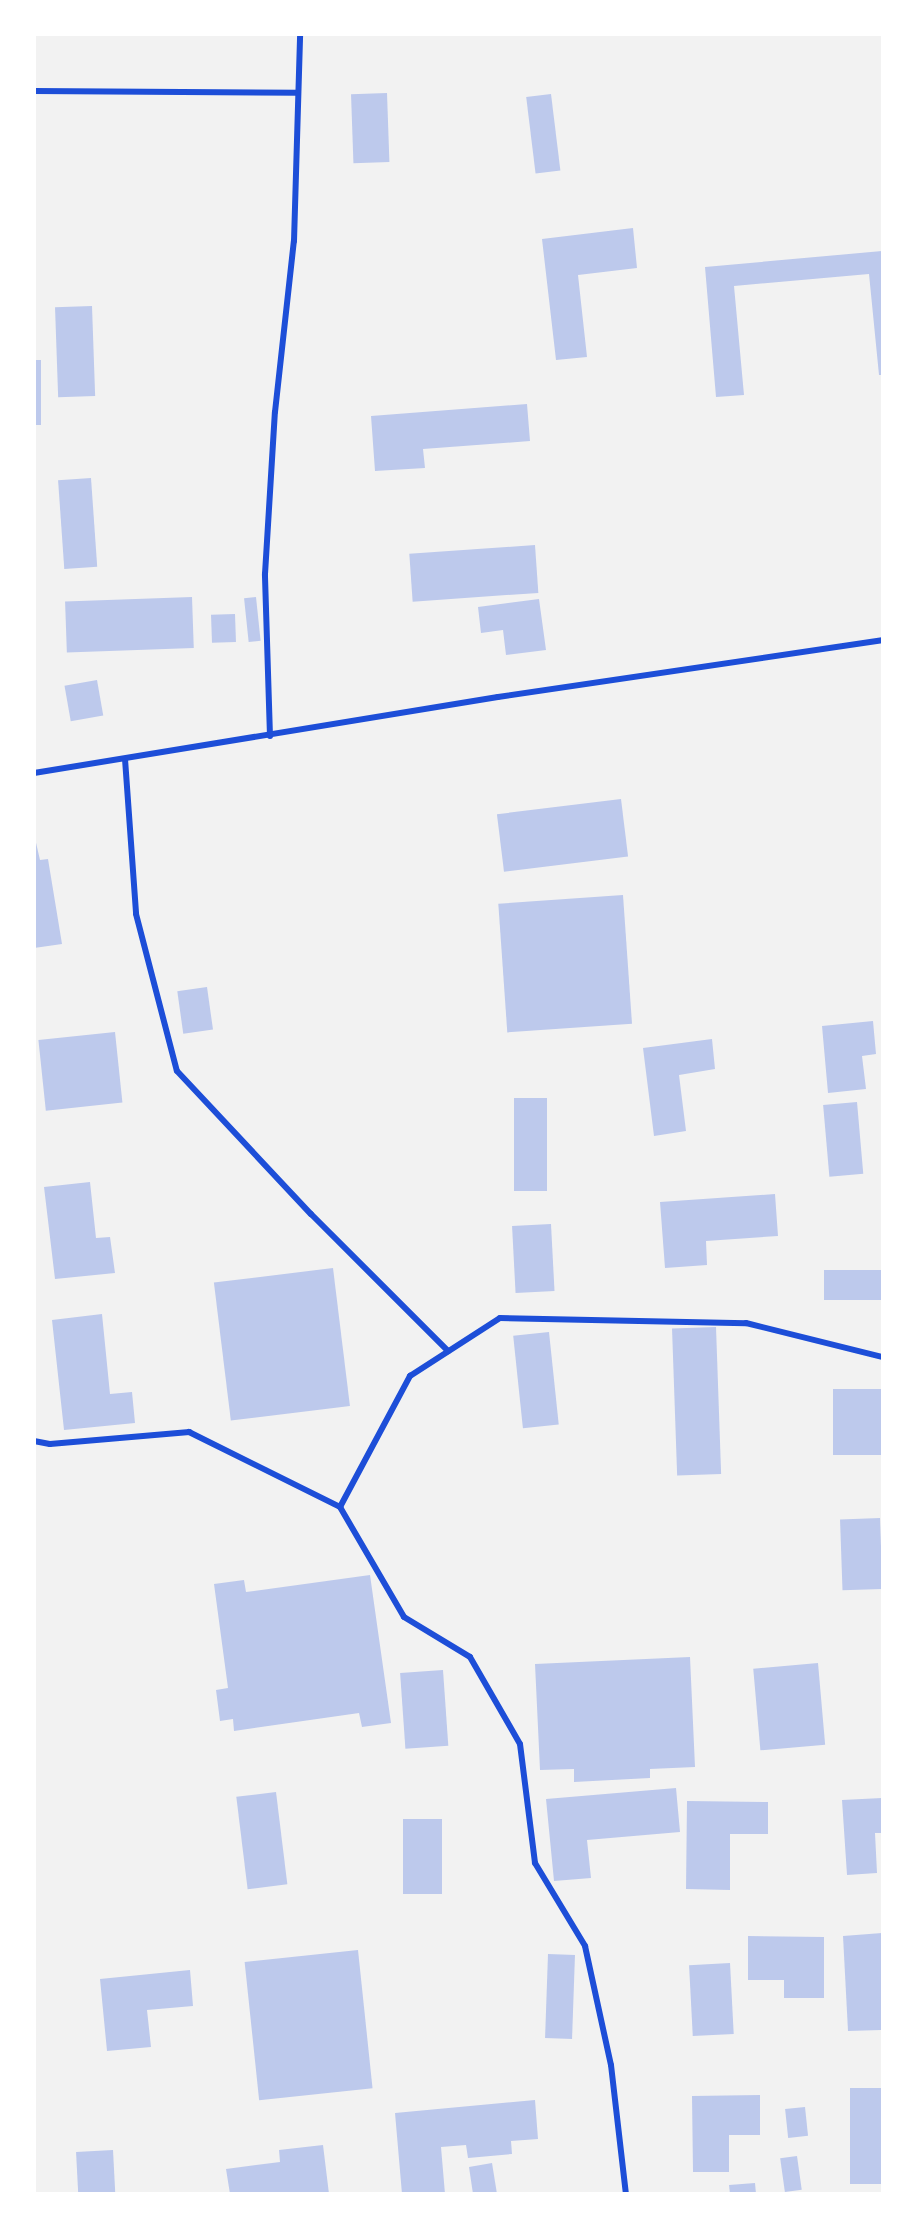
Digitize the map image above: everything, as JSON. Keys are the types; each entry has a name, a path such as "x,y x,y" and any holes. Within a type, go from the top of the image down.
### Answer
{"street":[{"path":"270,736 265,574 275,412 294,241 300,34"},
{"path":"34,91 298,93"},
{"path":"34,773 498,697 882,640"},
{"path":"124,759 136,914 177,1071 311,1214 448,1351"},
{"path":"340,1507 410,1376 500,1318 746,1323 882,1357"},
{"path":"34,1441 50,1444 189,1432 340,1507 404,1617 470,1657 520,1744 535,1863 585,1946 611,2065 627,2193"}],"building":[{"path":"387,93 389,162 353,163 351,94"},
{"path":"551,94 560,170 536,173 526,97"},
{"path":"633,228 637,268 578,275 587,357 556,360 542,239"},
{"path":"882,251 882,375 879,375 869,274 734,286 744,395 716,397 705,267"},
{"path":"92,306 95,396 58,397 55,307"},
{"path":"34,360 41,360 41,425 34,425"},
{"path":"527,404 530,441 423,449 425,468 375,471 371,416"},
{"path":"91,478 97,567 64,569 58,480"},
{"path":"535,545 538,593 413,602 409,554"},
{"path":"192,597 194,648 67,652 65,601"},
{"path":"256,597 261,641 249,642 244,598"},
{"path":"539,599 546,650 506,655 503,630 481,633 478,607"},
{"path":"235,614 236,642 212,643 211,615"},
{"path":"97,680 103,715 71,721 65,686"},
{"path":"621,799 628,857 504,872 497,814"},
{"path":"34,834 40,860 48,859 62,944 34,948"},
{"path":"623,895 632,1024 507,1032 498,904"},
{"path":"207,987 213,1030 183,1034 177,991"},
{"path":"873,1021 876,1054 862,1056 866,1089 828,1093 822,1026"},
{"path":"115,1032 122,1103 46,1111 38,1040"},
{"path":"712,1039 715,1069 679,1075 686,1131 654,1136 643,1048"},
{"path":"514,1098 547,1098 547,1191 514,1191"},
{"path":"857,1102 863,1174 829,1177 823,1105"},
{"path":"90,1182 96,1238 110,1237 115,1273 55,1279 44,1187"},
{"path":"775,1194 778,1236 706,1241 707,1265 665,1268 660,1202"},
{"path":"551,1224 555,1291 516,1293 512,1226"},
{"path":"333,1268 350,1406 231,1421 214,1283"},
{"path":"824,1270 882,1270 882,1300 824,1300"},
{"path":"102,1314 110,1394 132,1392 135,1423 64,1430 52,1320"},
{"path":"716,1327 721,1474 677,1475 672,1329"},
{"path":"549,1332 559,1424 523,1428 513,1336"},
{"path":"833,1389 882,1389 882,1455 833,1455"},
{"path":"880,1518 882,1589 843,1590 840,1519"},
{"path":"370,1575 391,1723 362,1727 359,1713 234,1731 233,1719 220,1721 216,1690 228,1688 214,1584 244,1580 246,1592"},
{"path":"690,1657 695,1767 650,1769 650,1778 574,1782 574,1769 540,1770 535,1664"},
{"path":"818,1663 825,1745 760,1750 753,1669"},
{"path":"443,1670 448,1746 405,1749 400,1673"},
{"path":"676,1788 680,1832 587,1840 591,1878 554,1881 546,1799"},
{"path":"276,1792 287,1884 248,1889 236,1797"},
{"path":"882,1798 882,1833 875,1833 877,1873 847,1875 842,1800"},
{"path":"687,1801 768,1802 768,1834 730,1834 730,1890 686,1889"},
{"path":"403,1819 442,1819 442,1894 403,1894"},
{"path":"882,1933 881,2030 848,2031 843,1936"},
{"path":"748,1936 824,1937 824,1998 784,1998 784,1980 748,1980"},
{"path":"358,1950 373,2088 259,2100 245,1962"},
{"path":"548,1954 575,1955 572,2039 545,2038"},
{"path":"730,1963 734,2034 693,2036 689,1965"},
{"path":"190,1970 193,2006 147,2010 151,2047 107,2051 100,1979"},
{"path":"850,2088 882,2088 882,2184 850,2184"},
{"path":"760,2095 760,2135 729,2135 729,2172 693,2172 692,2096"},
{"path":"535,2100 538,2139 511,2141 512,2154 468,2158 466,2145 441,2147 445,2194 402,2194 395,2113"},
{"path":"805,2107 808,2136 788,2138 785,2109"},
{"path":"323,2145 329,2194 230,2194 226,2169 280,2162 279,2150"},
{"path":"113,2150 115,2194 78,2194 76,2152"},
{"path":"797,2156 802,2190 785,2192 780,2158"},
{"path":"492,2163 497,2194 473,2194 469,2167"},
{"path":"755,2183 756,2194 730,2194 729,2185"}]}
